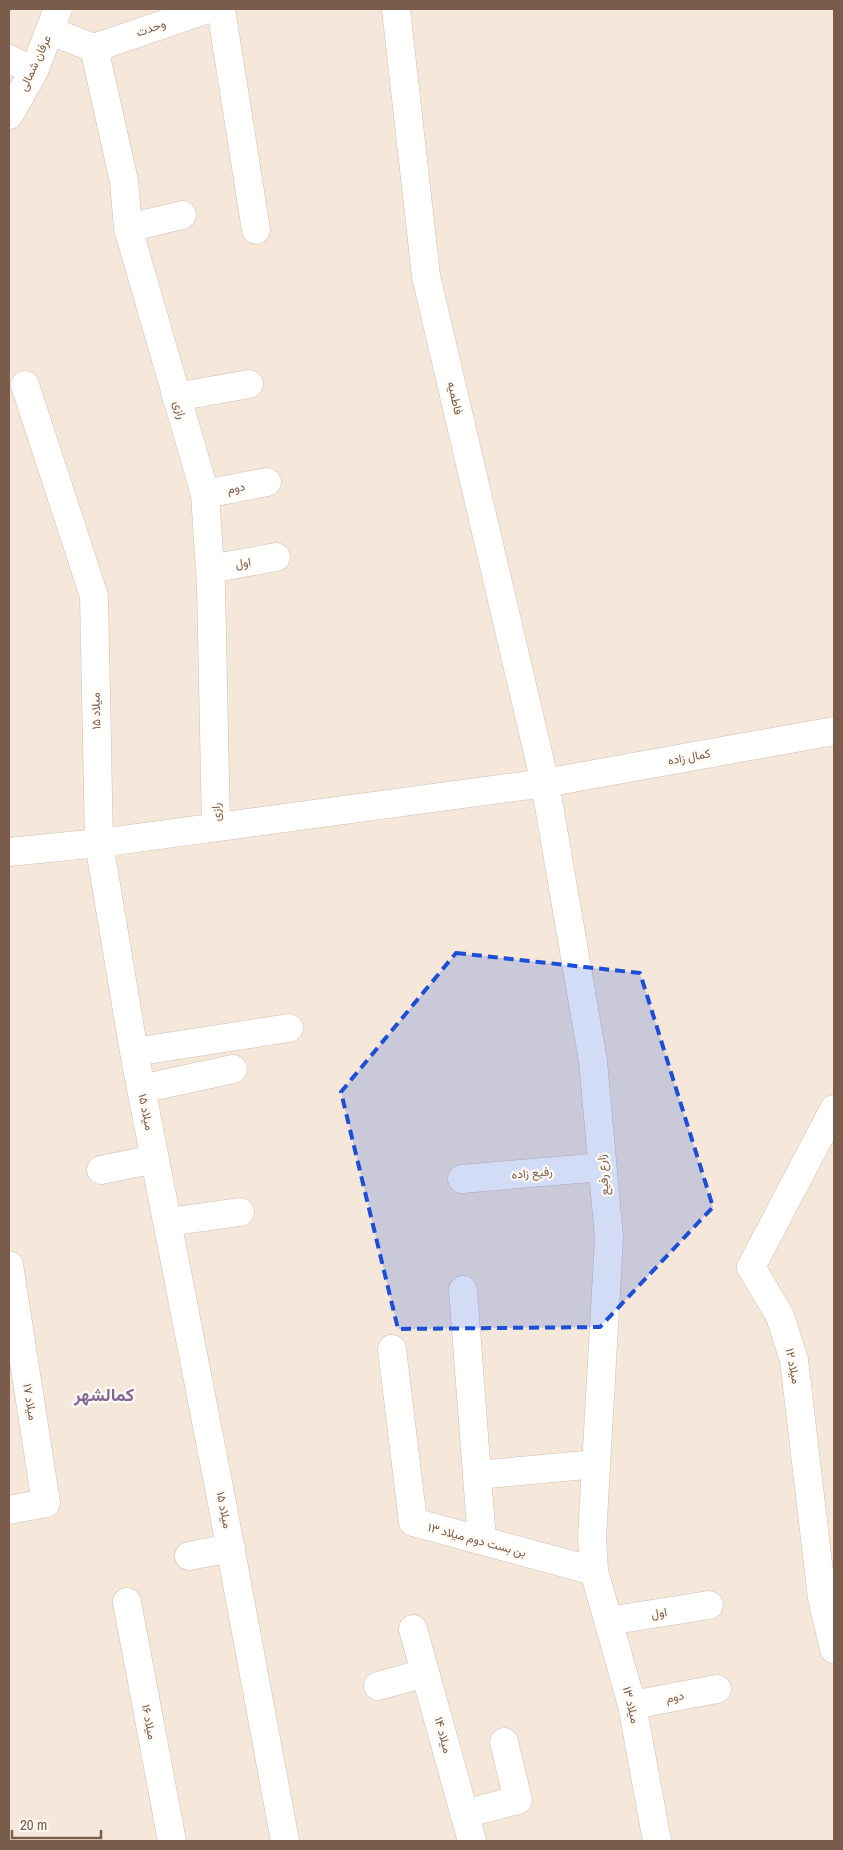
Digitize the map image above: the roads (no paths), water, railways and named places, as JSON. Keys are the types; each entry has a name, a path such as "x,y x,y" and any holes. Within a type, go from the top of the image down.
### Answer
{"street":[{"name":"وحدت","path":"94,48 208,9"},
{"path":"221,9 256,230"},
{"name":"فاطمیه","path":"396,9 426,276 545,783"},
{"path":"54,20 94,48"},
{"name":"عرفان شمالی","path":"9,115 34,71 54,20"},
{"name":"رازی","path":"94,48 124,181 128,228 205,494 210,569 216,827"},
{"path":"9,59 34,71"},
{"path":"128,228 182,215"},
{"path":"176,397 249,384"},
{"name":"میلاد ۱۵","path":"25,385 94,596 99,843 134,1052 231,1548 285,1841"},
{"name":"دوم","path":"205,494 267,482"},
{"name":"اول","path":"210,569 276,557"},
{"name":"کمال زاده","path":"9,852 99,843 545,783 834,731"},
{"name":"زارع رفیع","path":"545,783 593,1061 609,1238 592,1537 594,1571"},
{"path":"134,1052 289,1028"},
{"path":"141,1089 233,1069"},
{"name":"میلاد ۱۲","path":"834,1109 751,1267 780,1316 794,1360 822,1598 834,1649"},
{"path":"101,1170 155,1159"},
{"name":"رفیع زاده","path":"462,1179 602,1167"},
{"path":"168,1222 240,1212"},
{"name":"میلاد ۱۷","path":"9,1265 46,1503 9,1510"},
{"path":"464,1290 482,1541"},
{"name":"بن بست دوم میلاد ۱۳","path":"392,1349 413,1522 594,1571"},
{"path":"477,1475 596,1464"},
{"path":"188,1556 231,1548"},
{"name":"میلاد ۱۳","path":"594,1571 632,1705 658,1841"},
{"name":"میلاد ۱۶","path":"127,1602 172,1841"},
{"name":"اول","path":"608,1621 709,1605"},
{"name":"میلاد ۱۴","path":"413,1629 472,1841"},
{"path":"378,1686 426,1673"},
{"name":"دوم","path":"632,1705 717,1689"},
{"path":"464,1814 518,1800 504,1742"}],"district":[{"name":"کمالشهر","path":"104,1395"}]}
